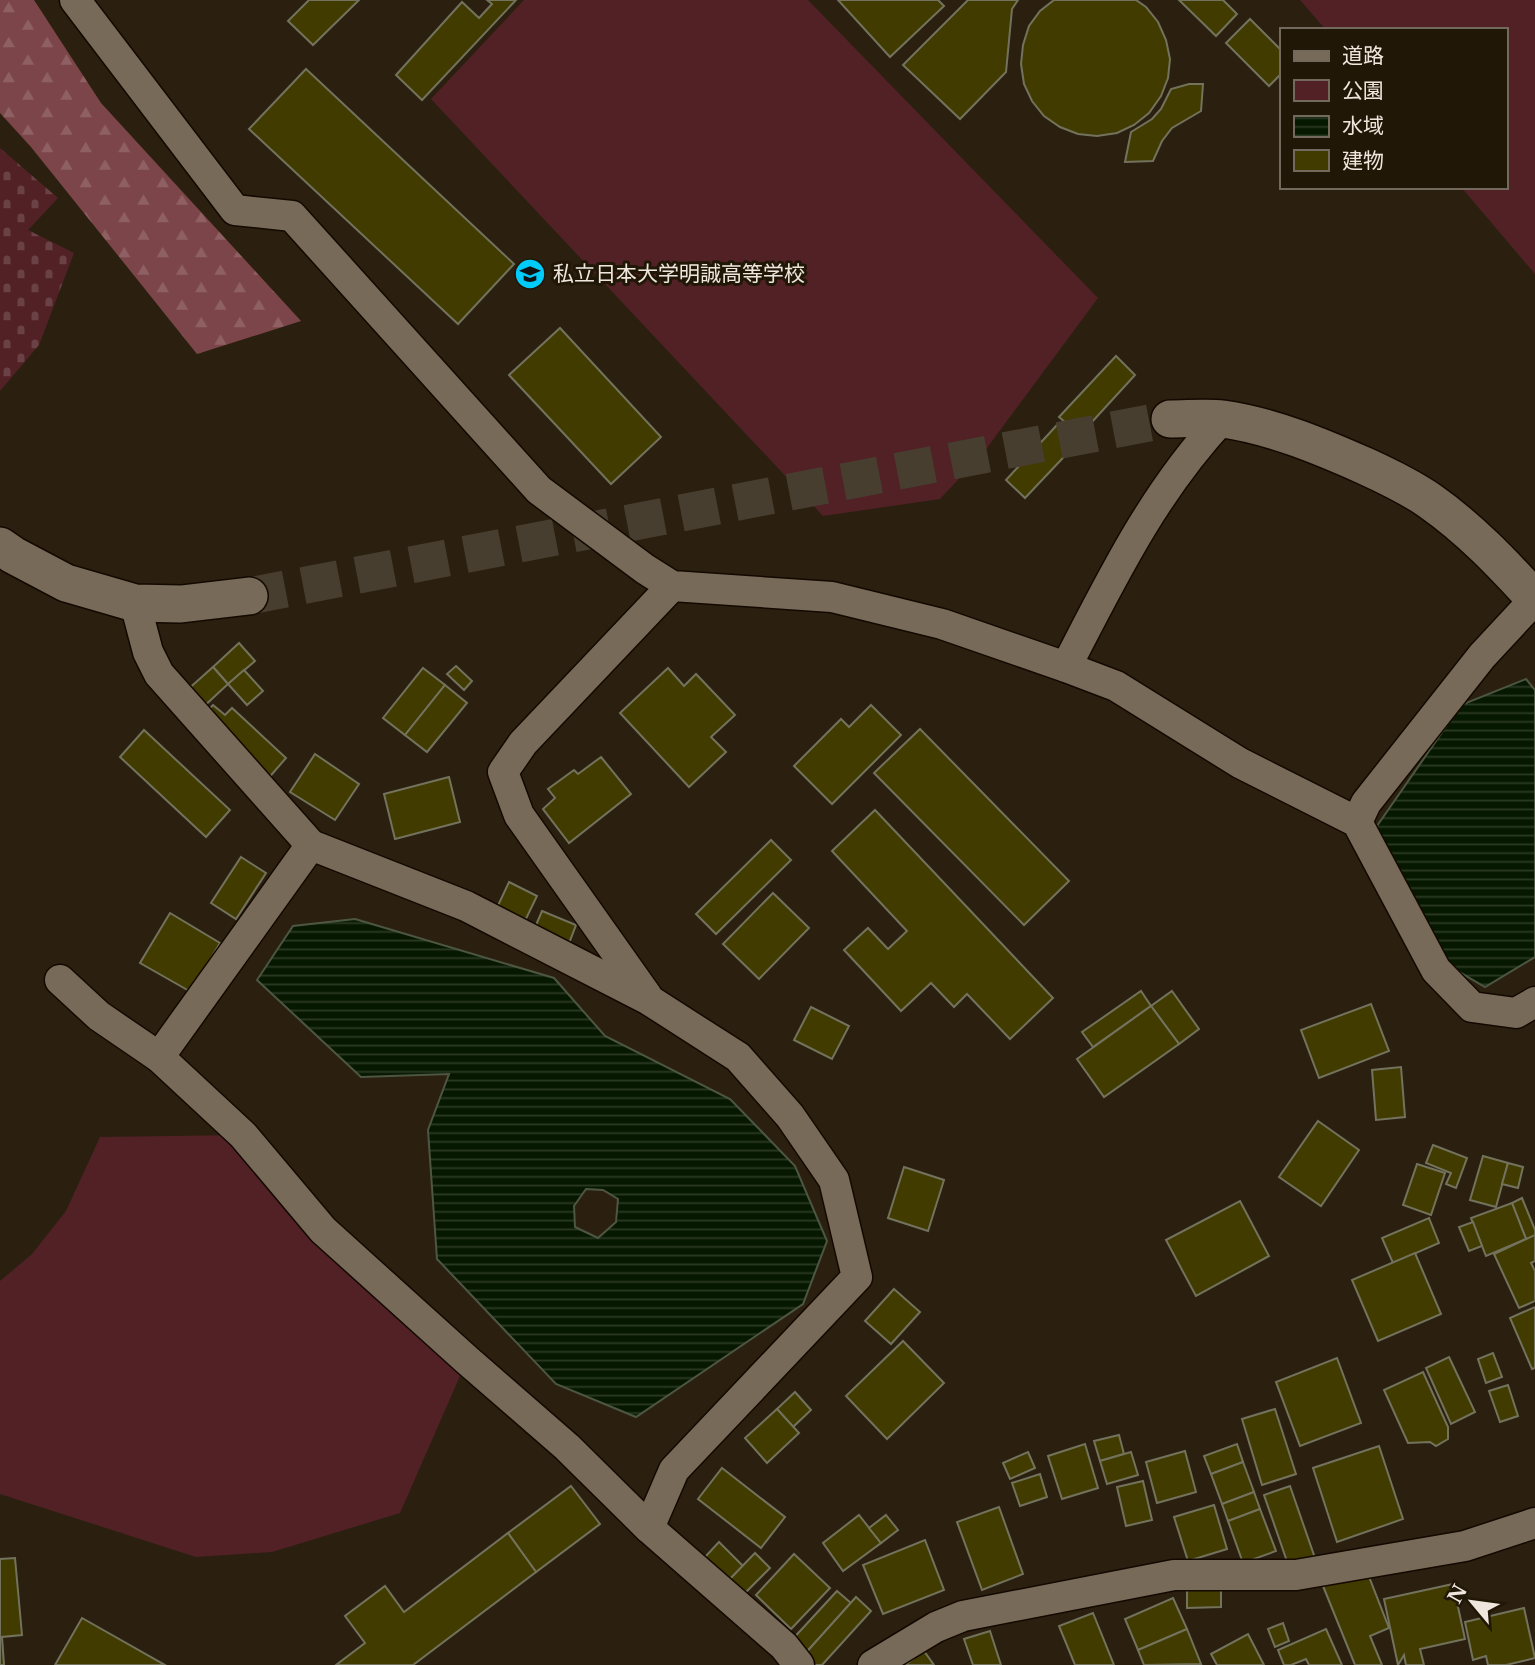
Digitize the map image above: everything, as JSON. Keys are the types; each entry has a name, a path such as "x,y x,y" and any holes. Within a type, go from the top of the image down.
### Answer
{"street":[{"path":"75,0 235,210 292,216 539,490 645,569 672,586 832,597 942,624 1116,687 1240,762 1357,822 1436,970 1472,1007 1516,1013 1535,1002"},
{"path":"1170,419 1222,419 1297,438 1398,482 1430,501 1486,547 1535,599 1482,656 1366,803 1357,822"},
{"path":"1066,667 1129,545 1182,465 1222,419"},
{"path":"0,546 66,583 135,603 181,604 248,596"},
{"path":"649,1000 519,815 503,772 523,743 672,586"},
{"path":"135,603 148,652 159,674 311,845 466,906 649,1000 738,1057 790,1116 834,1180 857,1277 674,1470 649,1528"},
{"path":"159,1057 311,845"},
{"path":"60,980 99,1016 159,1057 243,1135 323,1230 567,1447 649,1528 784,1646 799,1665"},
{"path":"873,1665 936,1627 963,1616 1174,1575 1296,1575 1465,1546 1535,1523"}],"green space":[{"path":"0,0 34,0 101,103 301,321 197,354 31,147 0,113"},
{"path":"524,0 808,0 1098,298 984,452 940,499 823,516 431,99"},
{"path":"1300,0 1535,0 1535,274 1463,189 1507,189 1507,28 1324,28"},
{"path":"0,148 58,198 28,230 74,253 39,345 0,391"},
{"path":"243,1135 467,1360 400,1513 272,1552 196,1557 0,1494 0,1281 32,1254 66,1211 100,1137"}],"water":[{"path":"1526,679 1535,690 1535,957 1485,987 1412,944 1377,826 1461,705"},
{"path":"355,919 554,978 605,1036 730,1099 795,1166 827,1241 803,1304 636,1417 556,1384 437,1259 428,1130 449,1074 361,1077 257,980 293,926","holes":["586,1189 603,1190 618,1199 616,1222 598,1238 575,1227 574,1206"]}],"building":[{"path":"309,0 359,0 313,45 288,21"},
{"path":"487,0 516,0 422,100 396,75 462,2 479,18 492,4"},
{"path":"838,0 938,0 944,6 890,57"},
{"path":"968,0 1018,0 1012,9 1006,72 960,119 903,65"},
{"path":"1054,0 1136,0 1146,7 1158,22 1170,59 1168,78 1161,96 1149,113 1134,125 1117,133 1097,136 1078,134 1060,127 1044,116 1032,101 1024,84 1021,64 1023,45 1029,26 1040,11"},
{"path":"1179,0 1223,0 1237,14 1216,36"},
{"path":"1250,19 1280,49 1280,75 1269,86 1226,43"},
{"path":"306,69 514,264 458,324 249,129"},
{"path":"1189,84 1203,84 1201,111 1172,128 1162,141 1153,161 1125,162 1131,132 1152,119 1161,109 1171,89"},
{"path":"560,328 661,437 611,484 509,375"},
{"path":"1116,356 1135,375 1080,435 1059,417"},
{"path":"1057,425 1077,443 1025,498 1006,480"},
{"path":"239,643 255,661 228,684 213,667"},
{"path":"456,666 472,681 464,690 447,674"},
{"path":"213,667 228,684 201,709 185,692"},
{"path":"423,668 445,685 405,735 383,718"},
{"path":"668,668 684,686 696,674 735,715 711,737 726,752 689,787 620,713"},
{"path":"244,670 263,691 247,705 228,684"},
{"path":"445,685 467,703 427,752 405,735"},
{"path":"213,705 225,715 232,708 286,758 266,781 199,720"},
{"path":"871,705 901,735 832,804 794,766 841,719 849,727"},
{"path":"920,729 1069,881 1024,925 874,773"},
{"path":"144,730 230,810 206,837 120,757"},
{"path":"315,754 359,784 335,820 290,792"},
{"path":"601,757 631,794 569,843 543,809 555,798 548,789 574,770 578,774"},
{"path":"449,777 460,822 395,839 384,794"},
{"path":"875,810 1053,998 1010,1039 967,994 954,1007 931,983 901,1011 844,950 868,928 888,949 907,931 832,851"},
{"path":"771,840 791,860 716,934 696,914"},
{"path":"241,857 266,873 236,919 211,903"},
{"path":"509,882 537,896 522,927 494,914"},
{"path":"773,893 809,928 759,979 723,944"},
{"path":"542,911 576,925 568,946 533,932"},
{"path":"170,913 220,943 191,992 140,963"},
{"path":"1141,991 1151,1006 1093,1047 1082,1032"},
{"path":"1172,991 1199,1029 1179,1044 1151,1006"},
{"path":"1371,1004 1389,1051 1319,1078 1301,1030"},
{"path":"1151,1006 1179,1044 1104,1097 1077,1059"},
{"path":"811,1007 849,1026 832,1059 794,1040"},
{"path":"1401,1067 1405,1117 1376,1120 1372,1070"},
{"path":"1318,1121 1359,1150 1321,1206 1279,1177"},
{"path":"1433,1145 1467,1158 1456,1188 1446,1184 1451,1173 1426,1163"},
{"path":"1483,1156 1508,1163 1496,1207 1470,1200"},
{"path":"1508,1163 1523,1167 1518,1188 1502,1184"},
{"path":"1417,1164 1445,1173 1431,1215 1403,1205"},
{"path":"904,1167 944,1180 928,1231 888,1218"},
{"path":"1522,1198 1535,1230 1535,1236 1526,1239 1512,1203"},
{"path":"1240,1201 1269,1256 1196,1296 1166,1240"},
{"path":"1512,1203 1526,1239 1486,1256 1471,1218"},
{"path":"1429,1218 1439,1243 1393,1263 1382,1238"},
{"path":"1473,1222 1482,1246 1469,1251 1459,1227"},
{"path":"1535,1235 1535,1261 1531,1263 1535,1271 1535,1301 1519,1308 1494,1254"},
{"path":"1415,1253 1441,1314 1378,1341 1352,1280"},
{"path":"894,1289 920,1312 891,1344 865,1321"},
{"path":"1535,1307 1535,1368 1532,1369 1510,1318"},
{"path":"903,1341 944,1383 887,1439 846,1396"},
{"path":"1493,1353 1502,1377 1486,1383 1478,1359"},
{"path":"1449,1357 1475,1412 1451,1424 1426,1368"},
{"path":"1337,1358 1361,1423 1300,1446 1276,1382"},
{"path":"1423,1372 1448,1427 1448,1439 1436,1446 1430,1442 1408,1443 1384,1390"},
{"path":"1508,1385 1518,1416 1500,1422 1489,1391"},
{"path":"795,1392 811,1410 793,1427 777,1409"},
{"path":"777,1409 799,1433 767,1463 745,1438"},
{"path":"1275,1409 1296,1474 1262,1485 1242,1419"},
{"path":"1119,1435 1124,1454 1100,1461 1094,1441"},
{"path":"1085,1444 1098,1488 1062,1499 1048,1456"},
{"path":"1237,1444 1243,1462 1211,1474 1204,1456"},
{"path":"1379,1446 1403,1519 1337,1542 1313,1468"},
{"path":"1185,1451 1196,1492 1157,1503 1146,1462"},
{"path":"1028,1452 1035,1468 1010,1479 1003,1463"},
{"path":"1131,1452 1138,1475 1107,1484 1100,1461"},
{"path":"1243,1462 1254,1492 1222,1504 1211,1474"},
{"path":"722,1468 785,1517 761,1548 698,1499"},
{"path":"1040,1474 1047,1497 1020,1506 1012,1483"},
{"path":"1143,1481 1152,1520 1126,1526 1117,1487"},
{"path":"571,1486 600,1524 536,1572 508,1533"},
{"path":"1290,1486 1316,1561 1290,1570 1264,1495"},
{"path":"1254,1492 1260,1509 1228,1521 1222,1504"},
{"path":"1214,1505 1227,1549 1188,1561 1174,1517"},
{"path":"999,1507 1023,1574 982,1590 957,1522"},
{"path":"1260,1509 1276,1551 1243,1563 1228,1521"},
{"path":"859,1515 881,1543 843,1571 823,1543"},
{"path":"886,1515 898,1530 881,1543 869,1528"},
{"path":"508,1533 536,1572 413,1665 336,1665 365,1643 345,1616 385,1586 404,1612"},
{"path":"925,1540 944,1590 883,1614 863,1565"},
{"path":"719,1542 743,1566 728,1581 705,1557"},
{"path":"755,1553 770,1568 743,1595 728,1581"},
{"path":"794,1554 830,1588 791,1629 756,1595"},
{"path":"15,1558 22,1635 2,1637 4,1665 0,1665 0,1559"},
{"path":"1366,1569 1389,1628 1370,1636 1382,1665 1355,1665 1323,1586"},
{"path":"1453,1584 1465,1639 1420,1649 1424,1665 1406,1665 1404,1655 1398,1665 1384,1599"},
{"path":"1221,1587 1221,1607 1187,1608 1187,1588"},
{"path":"837,1591 851,1603 803,1656 789,1643"},
{"path":"856,1597 871,1611 822,1665 813,1665 803,1656"},
{"path":"1173,1598 1187,1629 1138,1650 1125,1619"},
{"path":"1524,1608 1535,1658 1506,1665 1488,1665 1486,1656 1473,1660 1465,1622"},
{"path":"1093,1613 1114,1665 1075,1665 1059,1626"},
{"path":"82,1618 165,1665 55,1665"},
{"path":"1283,1623 1289,1641 1275,1647 1268,1629"},
{"path":"1187,1629 1201,1664 1144,1665 1138,1650"},
{"path":"1326,1629 1342,1665 1309,1665 1306,1659 1284,1665 1278,1650"},
{"path":"990,1631 1001,1665 973,1665 964,1639"},
{"path":"1248,1634 1264,1665 1217,1665 1211,1654"},
{"path":"924,1651 934,1665 905,1665"}],"tunnel":[{"path":"249,596 1170,419"}],"place":[{"name":"私立日本大学明誠高等学校","path":"530,274"}]}
